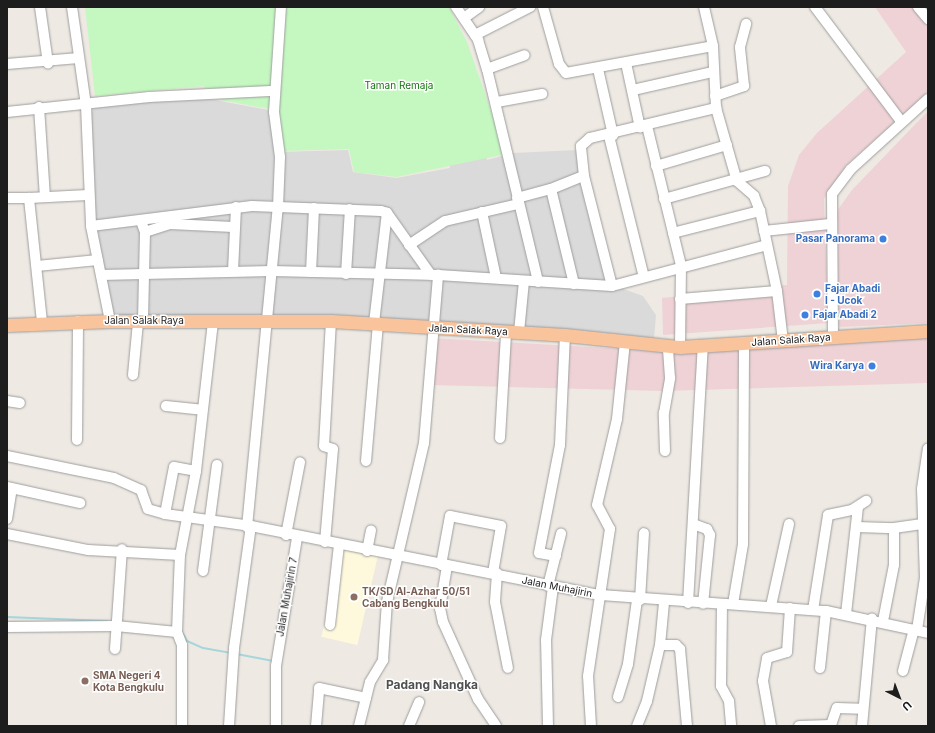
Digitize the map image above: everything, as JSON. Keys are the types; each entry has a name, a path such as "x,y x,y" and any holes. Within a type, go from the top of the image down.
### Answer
{"main road":[{"name":"Jalan Salak Raya","path":"7,325 78,321 331,321 565,335 674,346 744,344 928,331"}],"street":[{"path":"40,7 48,63"},
{"path":"72,7 86,105 88,195 91,226 110,321"},
{"path":"230,726 233,653 249,526 251,454 268,320 278,207 280,157 270,91 276,7"},
{"path":"274,112 281,7"},
{"path":"456,7 475,36 497,102 517,201 538,282"},
{"path":"464,18 478,7"},
{"path":"475,36 530,7"},
{"path":"543,7 563,71 569,74 713,46"},
{"path":"704,7 713,46 712,72 716,108 737,181 754,196 760,211 777,291 783,341"},
{"path":"815,7 901,121"},
{"path":"918,7 928,19"},
{"path":"715,96 738,91 744,86 740,47 746,24"},
{"path":"487,69 525,56"},
{"path":"7,64 48,63 79,58"},
{"path":"626,63 643,127 656,166 681,266 680,299 664,413 665,451"},
{"path":"598,69 611,135 644,277"},
{"path":"633,90 712,72"},
{"path":"7,112 39,107 86,105 149,97 270,91"},
{"path":"497,102 542,94"},
{"path":"833,337 829,202 839,184 901,121 928,99"},
{"path":"39,107 45,197"},
{"path":"612,286 584,176 581,146 590,138 611,135 716,108"},
{"path":"656,166 727,145"},
{"path":"664,199 737,181 764,171"},
{"path":"409,245 445,221 482,212 517,201 584,176"},
{"path":"551,189 574,284"},
{"path":"7,198 88,195"},
{"path":"30,198 42,322"},
{"path":"91,226 141,221 236,207 350,209 387,213 409,245 435,275 433,328 424,443 396,557 387,602 384,656 366,698 359,726"},
{"path":"233,272 233,227 236,207"},
{"path":"311,272 314,208"},
{"path":"346,274 350,209"},
{"path":"673,233 760,211"},
{"path":"482,212 496,278"},
{"path":"366,461 379,276 387,213"},
{"path":"134,376 145,276 145,232 141,221"},
{"path":"145,232 170,224 233,227"},
{"path":"764,231 830,224"},
{"path":"101,275 145,276 272,271 379,276 435,275 612,286 681,266 767,245"},
{"path":"37,266 98,260"},
{"path":"500,438 512,332 524,281"},
{"path":"680,299 777,291"},
{"path":"77,440 78,321"},
{"path":"325,542 334,449 324,446 331,321"},
{"path":"182,726 182,645 177,628 180,555 196,471 213,322"},
{"path":"556,556 540,553 560,445 565,335"},
{"path":"591,726 588,676 601,595 602,562 610,529 597,505 617,419 625,342"},
{"path":"733,604 743,544 744,344"},
{"path":"688,604 703,346"},
{"path":"7,401 20,403"},
{"path":"166,406 202,410"},
{"path":"903,670 915,630 925,578 922,489 928,448"},
{"name":"Jalan Muhajirin","path":"7,456 114,478 141,490 148,509 166,514 249,526 286,536 338,544 444,566 495,573 551,586 601,595 664,603 733,604 813,610 872,618 928,633"},
{"path":"286,536 300,462"},
{"path":"203,571 216,465"},
{"path":"166,514 174,468 196,471"},
{"path":"7,519 9,488 80,503"},
{"path":"813,610 828,514 862,504 857,527 846,614"},
{"path":"492,720 443,622 440,608 450,516 501,526 495,573 495,602 508,668"},
{"path":"693,524 707,529 710,535 703,604"},
{"path":"771,606 789,524"},
{"path":"857,527 894,528 924,524"},
{"path":"883,621 894,565 894,528"},
{"path":"367,551 371,530"},
{"path":"618,697 628,664 639,600 644,532"},
{"path":"7,534 88,550 122,549 180,555"},
{"path":"548,726 546,640 551,586 561,534"},
{"name":"Jalan Muhajirin 7","path":"276,726 276,661 297,538"},
{"path":"330,625 338,544"},
{"path":"115,649 122,549"},
{"path":"637,726 647,701 660,645 664,603"},
{"path":"722,604 721,686 729,701 731,726"},
{"path":"771,726 763,681 767,658 787,652 790,608"},
{"path":"820,668 826,612"},
{"path":"862,726 861,709 872,618"},
{"path":"7,627 116,626 177,628"},
{"path":"660,645 676,645 680,649 687,726"},
{"path":"316,726 318,688 366,698"},
{"path":"409,726 419,702"},
{"path":"800,726 831,725 837,708 861,709"}],"shaded area":[{"path":"875,7 921,7 928,15 928,93 846,165 824,199 828,323 663,335 662,298 787,285 788,186 799,155 817,133 906,52"},
{"path":"210,99 274,111 279,152 348,150 353,172 396,178 450,168 449,156 484,151 487,160 513,153 578,150 615,286 643,296 656,315 654,339 107,317 92,225 88,123 95,105"},
{"name":"Pasar Panorama","path":"928,111 928,323 839,327 837,211 852,190"},
{"path":"928,337 928,383 663,391 429,385 433,338 658,351"},
{"name":"TK/SD Al-Azhar 50/51 Cabang Bengkulu","path":"342,547 378,555 357,645 321,637"}],"green space":[{"name":"Taman Remaja","path":"85,7 449,7 467,42 506,154 396,177 354,172 349,149 280,151 275,110 210,98 204,86 95,96"}],"waterway":[{"path":"7,617 107,621"},
{"path":"182,632 187,641 203,648 231,653"},
{"path":"237,654 274,661"}],"place":[{"name":"Pasar Panorama","path":"883,239"},
{"name":"Fajar Abadi I - Ucok","path":"817,294"},
{"name":"Fajar Abadi 2","path":"805,315"},
{"name":"Wira Karya","path":"872,366"},
{"name":"TK/SD Al-Azhar 50/51 Cabang Bengkulu","path":"354,597"},
{"name":"SMA Negeri 4 Kota Bengkulu","path":"85,681"}],"district":[{"name":"Padang Nangka","path":"432,685"}]}
